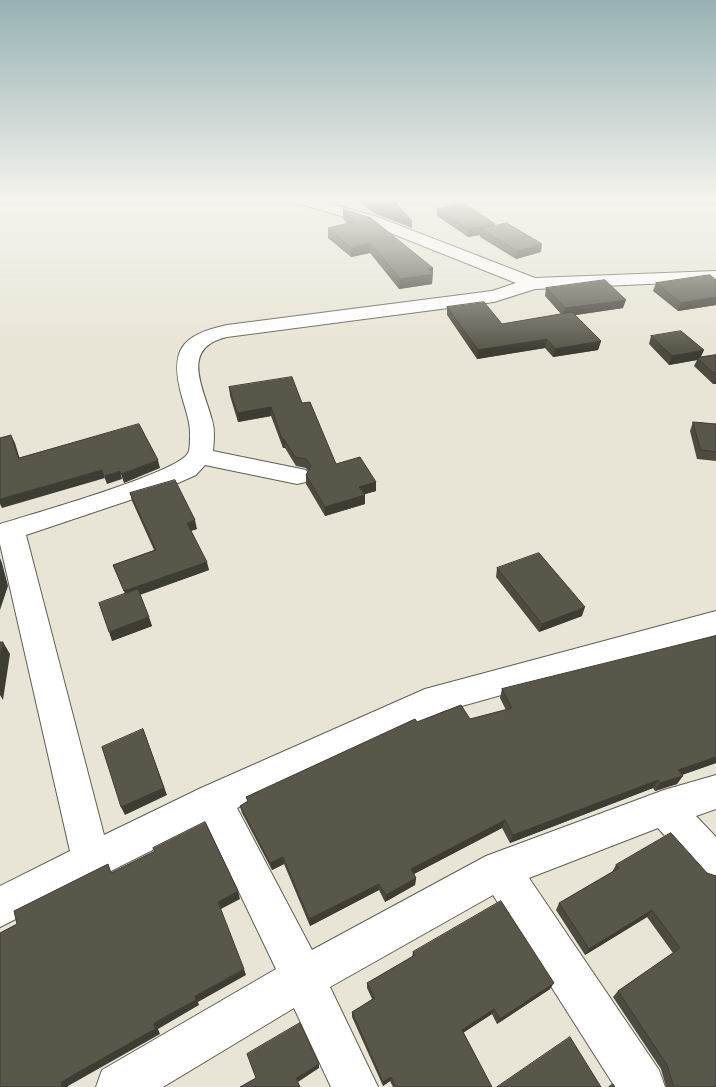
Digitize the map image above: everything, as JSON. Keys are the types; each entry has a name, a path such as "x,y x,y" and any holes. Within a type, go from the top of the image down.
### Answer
{"street":[{"path":"444,249 534,284"},
{"path":"92,861 5,533 160,482 187,469 200,456 203,436 201,418 188,383 189,360 192,350 200,339 227,331 494,296 534,284 716,276"},
{"path":"200,456 297,476"},
{"path":"0,907 214,800 437,699 716,623"},
{"path":"119,1087 303,978 500,870 664,808 716,792"},
{"path":"214,800 355,1087"},
{"path":"664,808 716,865"},
{"path":"500,870 642,1087"}],"building":[{"path":"376,249 409,249 433,268 428,268 433,274 400,279"},
{"path":"710,275 716,280 716,297 681,303 656,283"},
{"path":"605,280 626,300 565,308 546,288"},
{"path":"484,302 502,324 572,312 601,341 555,349 547,339 478,350 447,307"},
{"path":"681,331 704,350 672,356 651,336"},
{"path":"716,355 716,375 697,358"},
{"path":"292,377 302,403 310,402 336,464 360,457 376,482 359,487 365,495 325,507 306,475 311,466 306,459 295,457 284,439 282,439 271,407 237,413 229,387"},
{"path":"693,422 716,424 716,452 701,450"},
{"path":"139,424 158,460 121,474 120,471 104,476 102,470 0,499 0,438 11,435 18,458"},
{"path":"175,480 195,520 187,523 207,562 124,591 113,565 156,550 130,493"},
{"path":"539,553 585,607 542,624 497,568"},
{"path":"138,589 149,617 109,632 99,603"},
{"path":"716,636 716,757 678,770 683,776 660,783 658,780 513,835 505,820 411,869 416,878 386,895 379,884 309,919 283,857 270,863 240,806 248,801 246,797 415,719 417,722 461,705 470,719 512,708 502,689"},
{"path":"0,642 3,642 0,658"},
{"path":"143,729 164,788 121,807 102,747"},
{"path":"205,822 238,891 218,902 244,969 195,996 196,1000 154,1023 155,1029 61,1082 62,1087 0,1087 0,933 17,924 14,911 108,864 111,873 155,851 153,848"},
{"path":"671,833 707,873 716,876 716,1087 675,1087 667,1065 618,991 680,948 652,910 589,949 559,903 619,868 616,865"},
{"path":"501,901 554,983 500,1019 494,1009 462,1030 492,1087 396,1087 391,1077 383,1082 352,1012 375,998 367,983 415,955 413,952"},
{"path":"300,1023 319,1064 296,1078 300,1087 240,1087 256,1078 247,1054"},
{"path":"570,1037 601,1087 497,1087"}]}
